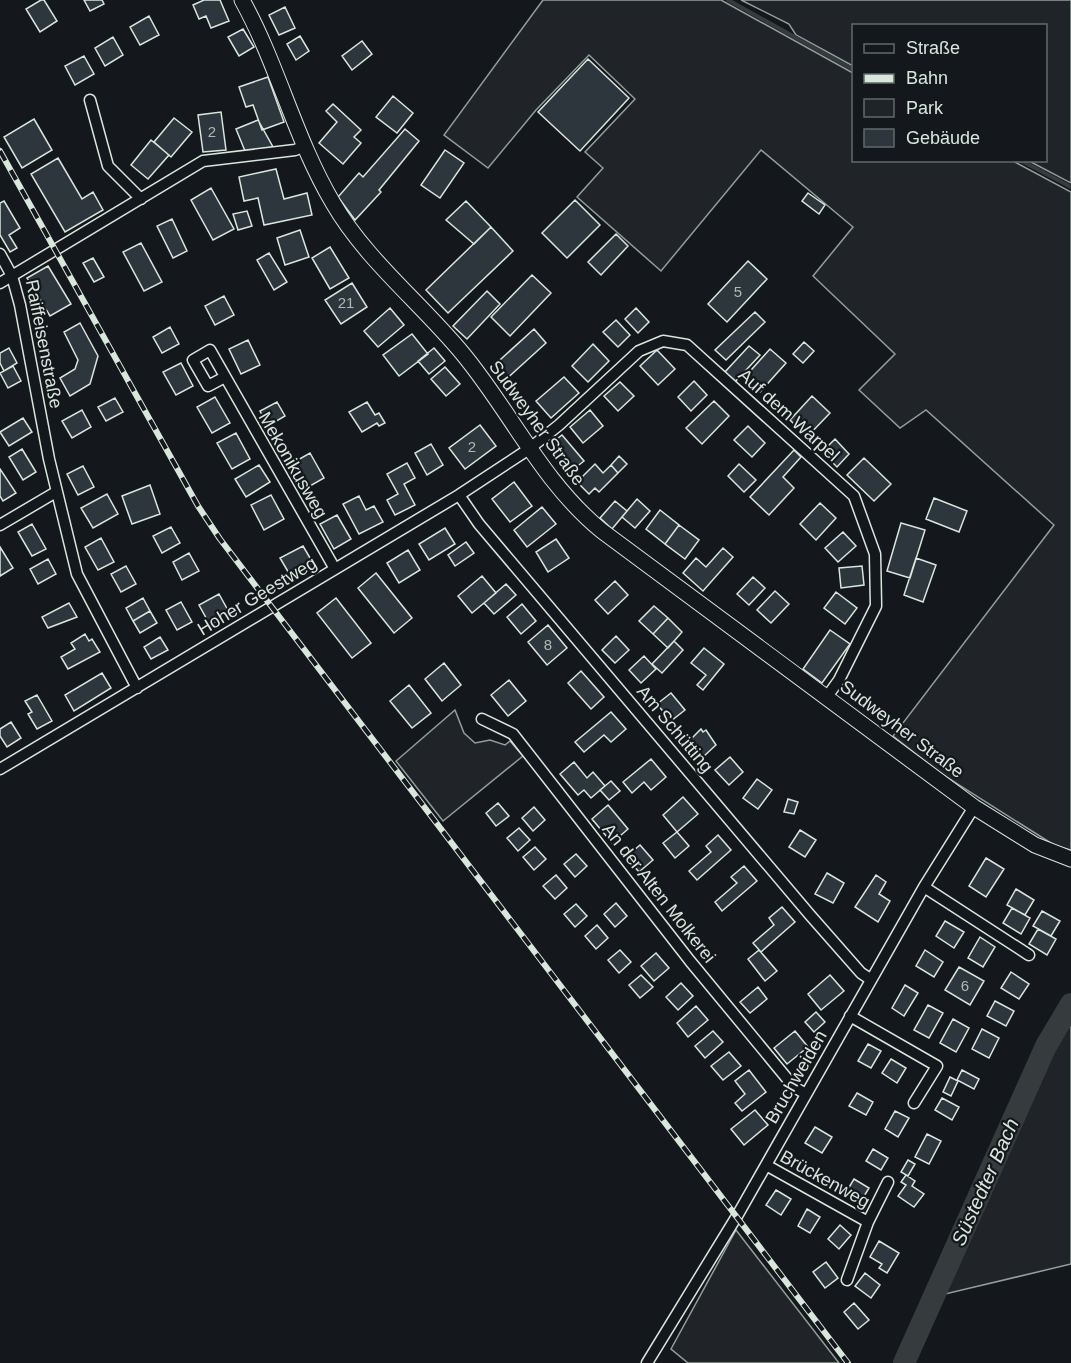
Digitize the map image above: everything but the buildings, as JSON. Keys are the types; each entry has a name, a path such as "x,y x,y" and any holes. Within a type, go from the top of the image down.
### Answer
{"street":[{"name":"Sudweyher Straße","path":"242,0 274,64 305,146 333,204 378,263 464,355 529,449 569,501 594,525 974,807 1035,845 1071,859"},
{"path":"90,100 108,166 141,198"},
{"name":"Raiffeisenstraße","path":"137,688 77,574 56,492 20,305 12,276 203,161 295,150 305,146"},
{"path":"0,254 12,276 0,283"},
{"name":"Auf dem Warpel","path":"529,449 559,425 639,351 663,341 687,345 854,496 875,554 876,606 839,680 826,698"},
{"name":"Mekonikusweg","path":"225,377 335,568"},
{"name":"Hoher Geestweg","path":"0,769 459,495 529,449"},
{"path":"0,525 56,492"},
{"name":"Am Schütting","path":"459,495 487,533 810,915 861,973 870,979"},
{"name":"An der Alten Molkerei","path":"482,719 513,734 690,961 794,1087 806,1094"},
{"name":"Bruchweiden","path":"647,1363 766,1164 924,887 974,807"},
{"path":"924,887 1029,955"},
{"path":"850,1016 937,1066 914,1102"},
{"name":"Brückenweg","path":"766,1164 868,1222"},
{"name":"Brückenweg","path":"847,1280 868,1222 888,1182"}],"green space":[{"path":"543,0 721,0 852,72 852,162 1015,162 1071,192 1071,850 1054,845 940,773 893,736 1054,525 926,410 900,428 859,390 895,354 813,276 853,227 761,150 661,271 577,197 603,168 585,152 635,99 589,55 536,110 488,168 444,135"},
{"path":"741,0 1071,0 1071,183 1031,162 1047,162 1047,24 852,24 852,65 796,35 789,24"},
{"path":"455,710 464,733 475,743 490,740 505,745 510,741 523,756 443,821 396,761"},
{"path":"1071,1019 1071,1264 941,1295 1053,1049"},
{"path":"736,1230 839,1363 688,1363 671,1349"}],"waterway":[{"path":"728,0 852,69"},
{"path":"1024,162 1071,187"},
{"name":"Süstedter Bach","path":"904,1363 1046,1046 1071,1004"}],"railway":[{"path":"0,151 198,506 220,539 848,1363"}]}
